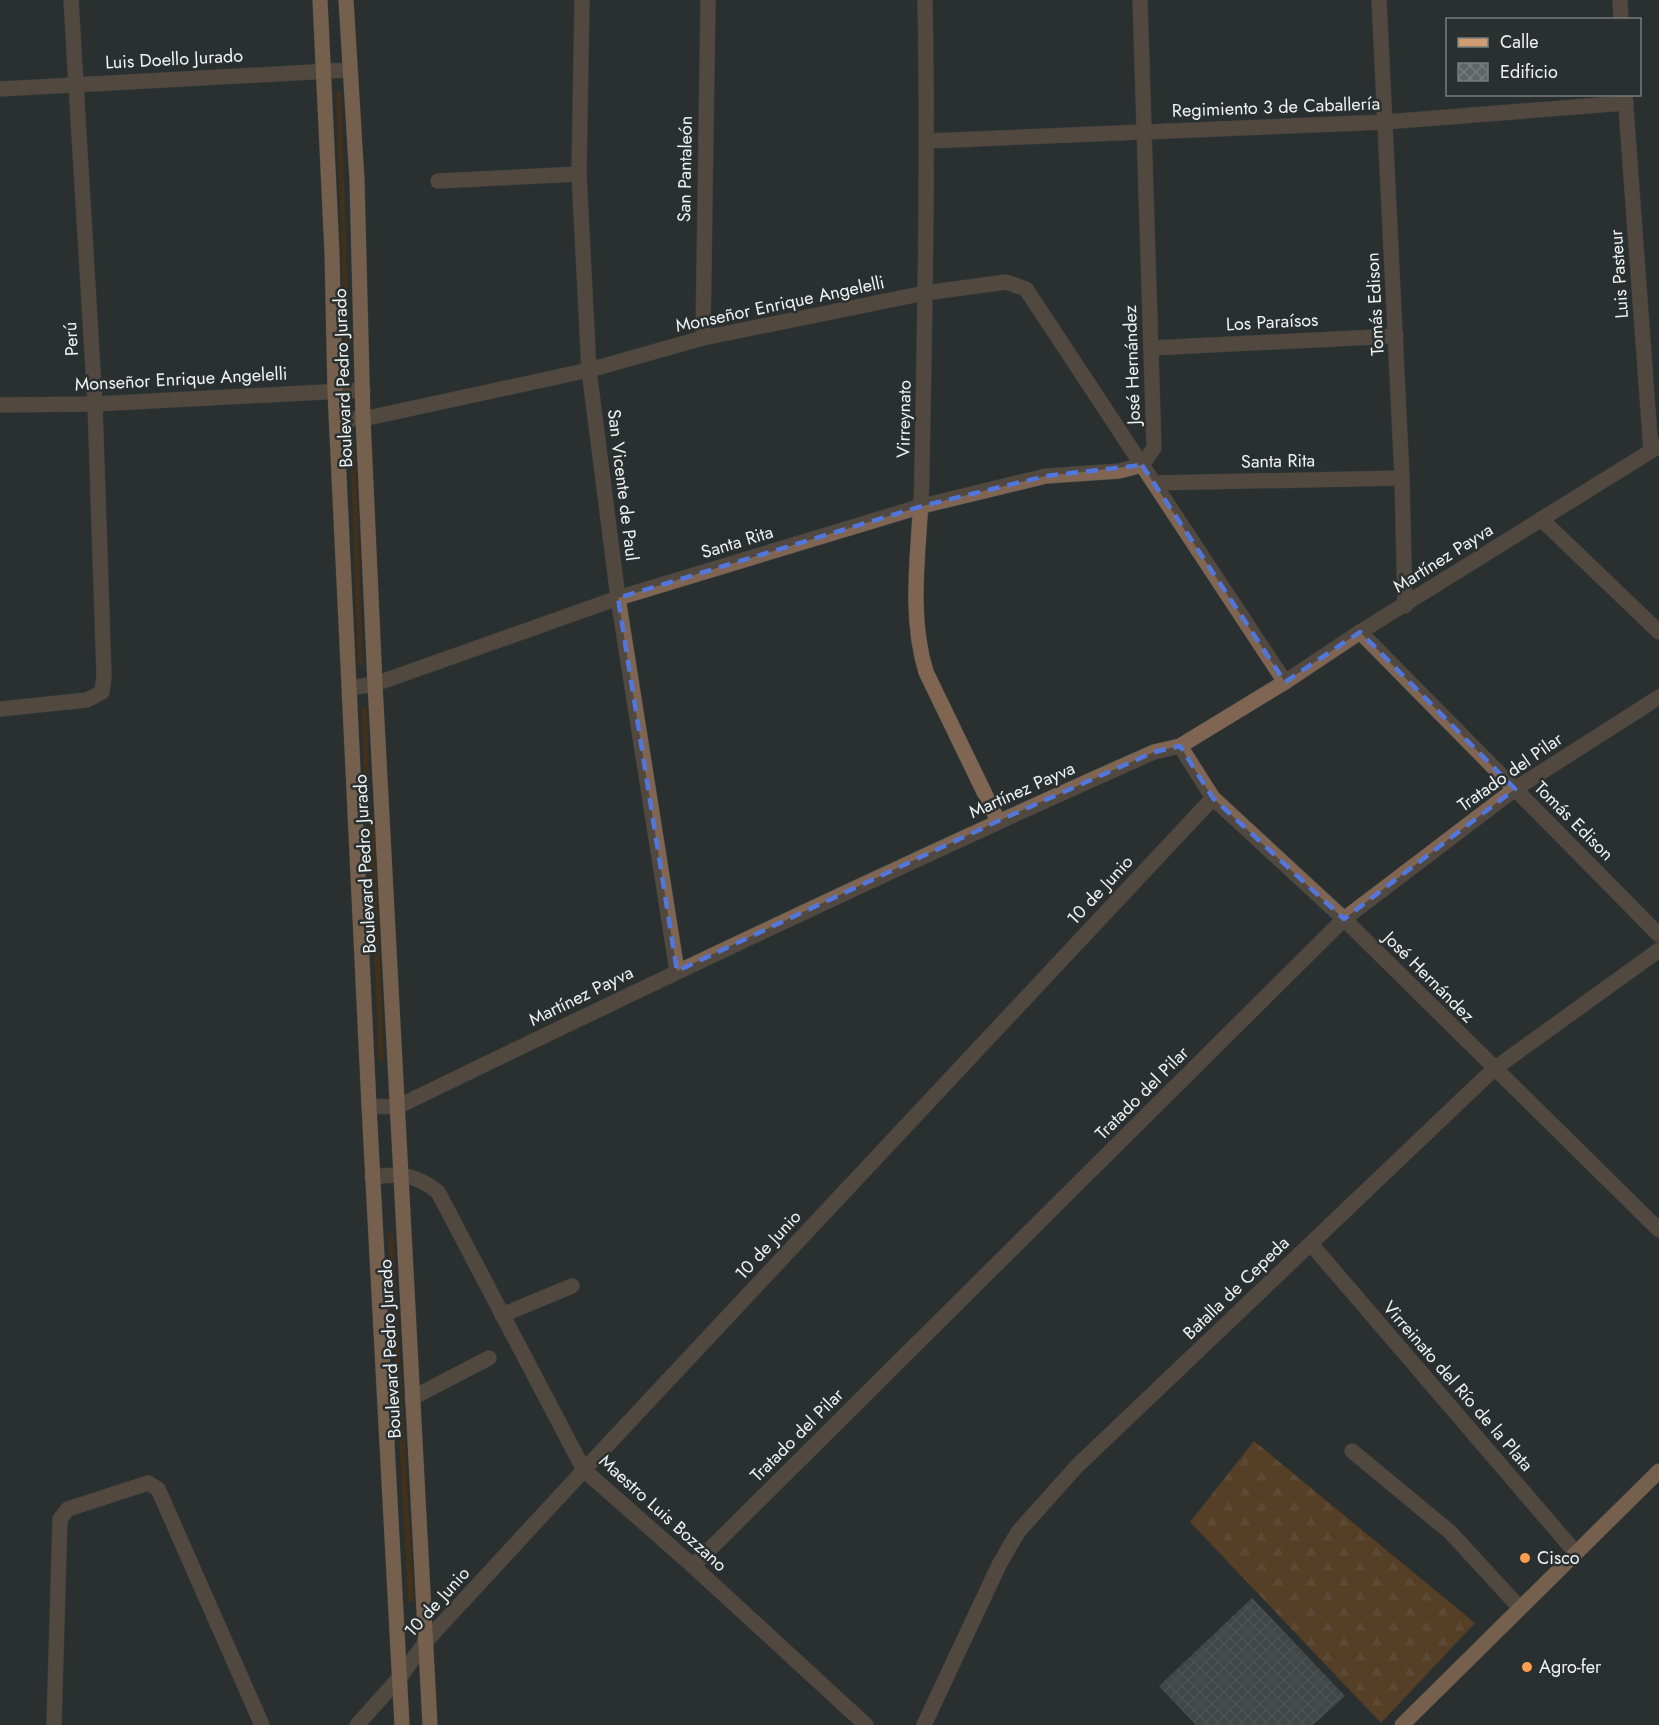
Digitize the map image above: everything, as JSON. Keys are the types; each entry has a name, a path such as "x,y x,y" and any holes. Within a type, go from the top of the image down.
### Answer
{"main road":[{"name":"Boulevard Pedro Jurado","path":"320,0 336,419 372,1177 402,1725"},
{"name":"Boulevard Pedro Jurado","path":"346,0 357,180 363,419 375,684 430,1725"},
{"path":"355,802 381,802"},
{"path":"1402,1725 1659,1471"}],"street":[{"name":"Perú","path":"0,710 87,700 102,692 104,676 95,404 71,0"},
{"name":"San Vicente de Paul","path":"582,0 579,174 589,370 618,598 677,971"},
{"name":"San Pantaleón","path":"704,338 708,0"},
{"name":"Virreynato","path":"925,0 928,141 922,506 916,616 918,645 926,672 998,821"},
{"name":"José Hernández","path":"1140,0 1154,448 1142,465"},
{"name":"Tomás Edison","path":"1379,0 1396,336 1405,606"},
{"path":"1620,0 1621,18"},
{"name":"Luis Doello Jurado","path":"0,89 349,70"},
{"name":"Regimiento 3 de Caballería","path":"928,141 1385,122 1626,99"},
{"name":"Luis Pasteur","path":"1626,99 1655,449"},
{"path":"438,181 579,174"},
{"name":"Monseñor Enrique Angelelli","path":"336,419 363,419 589,370 704,338 925,293 1006,282 1026,290 1142,465"},
{"name":"Los Paraísos","path":"1151,348 1396,336"},
{"name":"Monseñor Enrique Angelelli","path":"0,405 95,404 363,390"},
{"name":"Martínez Payva","path":"369,1106 397,1107 677,971 998,821 1154,752 1180,746 1286,682 1360,632 1655,449"},
{"path":"1142,465 1286,682"},
{"name":"Santa Rita","path":"350,688 375,684 618,598 922,506 1046,476 1119,471 1142,465"},
{"name":"Santa Rita","path":"1154,483 1402,478"},
{"path":"1541,519 1659,632"},
{"name":"Tomás Edison","path":"1360,632 1659,935"},
{"name":"Tratado del Pilar","path":"693,1566 1344,919 1515,789 1659,697"},
{"name":"José Hernández","path":"1180,746 1213,798 1344,919 1659,1230"},
{"name":"10 de Junio","path":"357,1725 400,1677 427,1640 1213,798"},
{"name":"Batalla de Cepeda","path":"924,1725 999,1565 1018,1532 1077,1466 1494,1069 1659,950"},
{"name":"Maestro Luis Bozzano","path":"372,1177 400,1173 423,1180 438,1192 584,1470 693,1566 866,1725"},
{"name":"Virreinato del Río de la Plata","path":"1311,1244 1576,1553"},
{"path":"502,1315 572,1286"},
{"path":"412,1398 489,1358"},
{"path":"1352,1451 1450,1532 1521,1608"},
{"path":"54,1725 60,1519 68,1509 148,1483 158,1490 262,1725"}],"highlighted area":[{"path":"1142,465 1285,682 1360,632 1515,789 1344,919 1213,798 1180,746 1154,752 998,821 677,971 618,598 922,506 1046,476"}],"shaded area":[{"path":"336,91 341,91 350,356 345,357"},
{"path":"350,444 355,444 363,665 358,665"},
{"path":"362,707 367,707 369,781 364,781"},
{"path":"374,817 384,1061 379,1062 368,818"},
{"path":"393,1233 414,1601 408,1602 388,1234"}],"green space":[{"path":"1254,1441 1475,1623 1381,1723 1190,1522"}],"building":[{"path":"1252,1598 1345,1696 1313,1725 1196,1725 1159,1686"}],"place":[{"name":"Cisco","path":"1525,1558"},
{"name":"Agro-fer","path":"1527,1667"}]}
